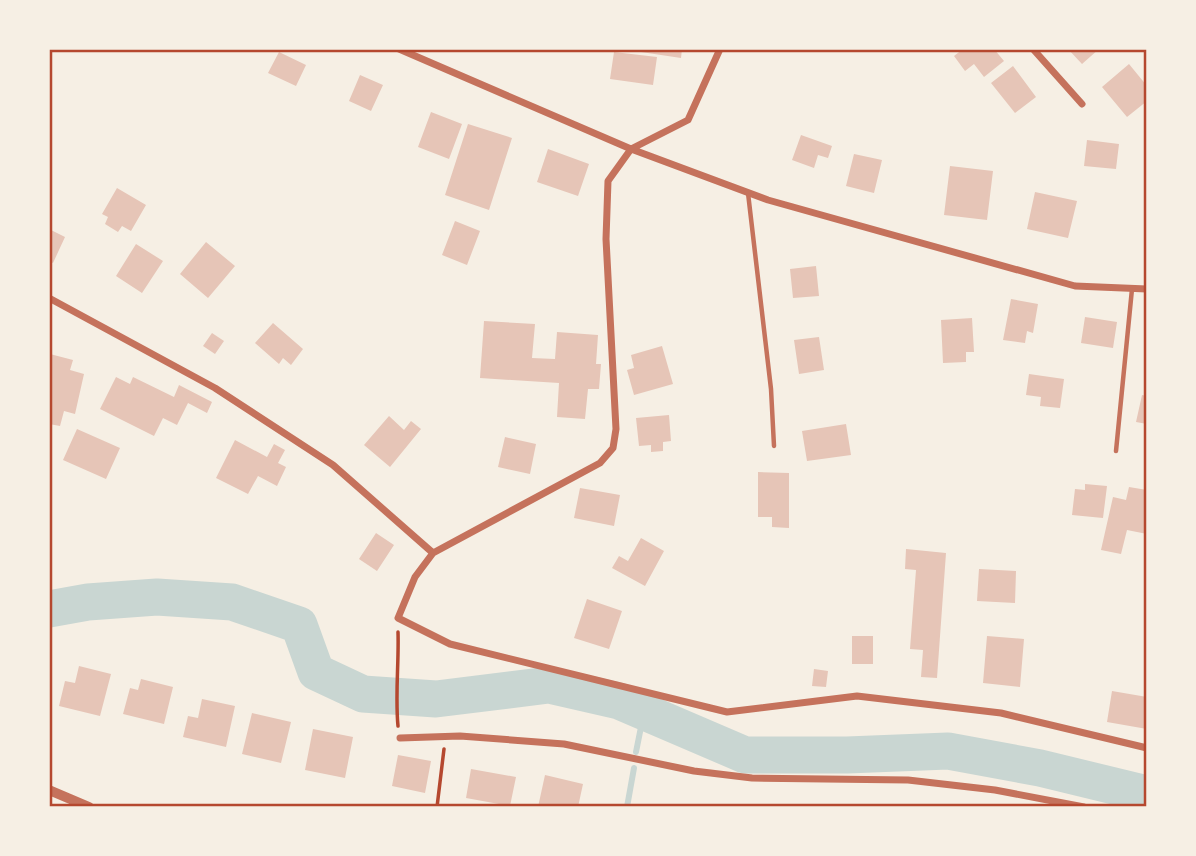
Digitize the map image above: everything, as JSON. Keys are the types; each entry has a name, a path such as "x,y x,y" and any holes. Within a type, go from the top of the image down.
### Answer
{"street":[{"path":"399,49 631,149 768,200 1075,286 1147,289"},
{"path":"720,49 688,120 631,149 608,180 606,239 616,429 613,448 600,463 433,553 415,577 398,618 450,644 727,712 858,696 1001,713 1147,748"},
{"path":"1033,49 1082,104"},
{"path":"49,298 215,388 333,465 433,553"},
{"path":"400,738 445,737 564,744 694,771 752,778 908,780 995,790 1084,807"},
{"path":"49,790 89,807"}],"lane":[{"path":"748,192 771,389 774,446"},
{"path":"1116,451 1132,289"}],"path":[{"path":"398,618 399,677 396,702 400,738"},
{"path":"438,807 445,737"}],"building":[{"path":"641,49 682,49 681,58 641,52"},
{"path":"963,49 994,49 1004,61 984,77 974,64 965,71 954,56"},
{"path":"1068,49 1099,49 1082,64"},
{"path":"279,52 306,65 296,86 268,73"},
{"path":"614,52 657,57 653,85 610,79"},
{"path":"1129,64 1147,86 1147,101 1127,117 1102,87"},
{"path":"1013,66 1036,97 1015,113 991,83"},
{"path":"360,75 383,85 371,111 349,101"},
{"path":"431,112 462,124 449,159 418,147"},
{"path":"468,124 512,138 489,210 445,195"},
{"path":"801,135 832,146 828,158 818,155 814,168 792,160"},
{"path":"1087,140 1119,144 1116,169 1084,166"},
{"path":"548,149 589,164 578,196 537,182"},
{"path":"854,154 882,160 874,193 846,186"},
{"path":"950,166 993,171 987,220 944,215"},
{"path":"117,188 146,205 131,231 122,226 118,232 105,224 108,217 102,214"},
{"path":"1035,192 1077,201 1068,238 1027,229"},
{"path":"455,221 480,231 467,265 442,255"},
{"path":"49,229 65,237 53,263 49,261"},
{"path":"206,242 235,266 208,298 180,274"},
{"path":"136,244 163,261 142,293 116,276"},
{"path":"816,266 819,296 793,298 790,269"},
{"path":"1011,299 1038,304 1033,333 1027,331 1025,343 1003,340"},
{"path":"1085,317 1117,322 1113,348 1081,343"},
{"path":"972,318 974,352 966,352 966,362 943,363 941,320"},
{"path":"484,321 535,324 532,358 555,359 557,332 598,335 596,364 601,364 599,389 588,389 585,419 557,417 559,383 480,378"},
{"path":"273,323 303,349 291,365 283,358 279,364 255,343"},
{"path":"212,333 224,341 215,354 203,346"},
{"path":"819,337 824,370 799,374 794,340"},
{"path":"662,346 673,384 634,395 627,370 634,368 631,355"},
{"path":"50,354 73,360 70,370 84,374 75,414 64,411 60,426 49,424"},
{"path":"1029,374 1064,379 1060,408 1040,406 1041,397 1026,395"},
{"path":"116,377 130,384 133,377 174,397 179,385 212,402 207,413 188,403 177,425 163,418 154,436 100,409"},
{"path":"1142,395 1147,396 1147,424 1136,422"},
{"path":"669,415 671,441 663,442 663,451 651,452 651,445 639,446 636,418"},
{"path":"389,416 404,430 411,421 421,429 390,467 364,445"},
{"path":"846,424 851,455 807,461 802,431"},
{"path":"77,429 120,448 106,479 63,460"},
{"path":"505,437 536,444 530,474 498,467"},
{"path":"235,440 267,457 274,444 285,450 278,463 286,467 277,486 258,476 248,494 216,478"},
{"path":"758,472 789,473 789,528 772,527 772,517 758,517"},
{"path":"1085,484 1107,486 1103,518 1072,515 1075,489 1085,490"},
{"path":"1129,487 1147,490 1147,534 1127,530 1121,554 1101,550 1113,497 1126,500"},
{"path":"580,488 620,495 614,526 574,518"},
{"path":"376,533 394,545 377,571 359,559"},
{"path":"641,538 664,551 645,586 612,568 619,556 628,561"},
{"path":"906,549 946,553 937,678 921,677 923,650 910,649 916,570 905,569"},
{"path":"979,569 1016,571 1015,603 977,601"},
{"path":"587,599 622,611 609,649 574,638"},
{"path":"852,636 873,636 873,664 852,664"},
{"path":"987,636 1024,639 1020,687 983,683"},
{"path":"79,666 111,674 100,716 59,706 65,681 75,683"},
{"path":"814,669 828,671 826,687 812,686"},
{"path":"141,679 173,687 164,724 123,714 130,688 138,690"},
{"path":"1112,691 1147,697 1147,729 1107,722"},
{"path":"202,699 235,706 226,747 183,737 188,716 198,718"},
{"path":"252,713 291,722 281,763 242,754"},
{"path":"313,729 353,737 345,778 305,770"},
{"path":"398,755 431,761 425,793 392,786"},
{"path":"471,769 516,777 510,806 466,798"},
{"path":"545,775 583,784 578,807 538,807"}],"waterway":[{"path":"49,609 88,602 157,597 232,602 299,625 316,672 363,694 436,699 549,685 619,701 745,755 948,751 1040,768 1147,794"},
{"path":"636,752 644,712"},
{"path":"627,807 634,768"}]}
